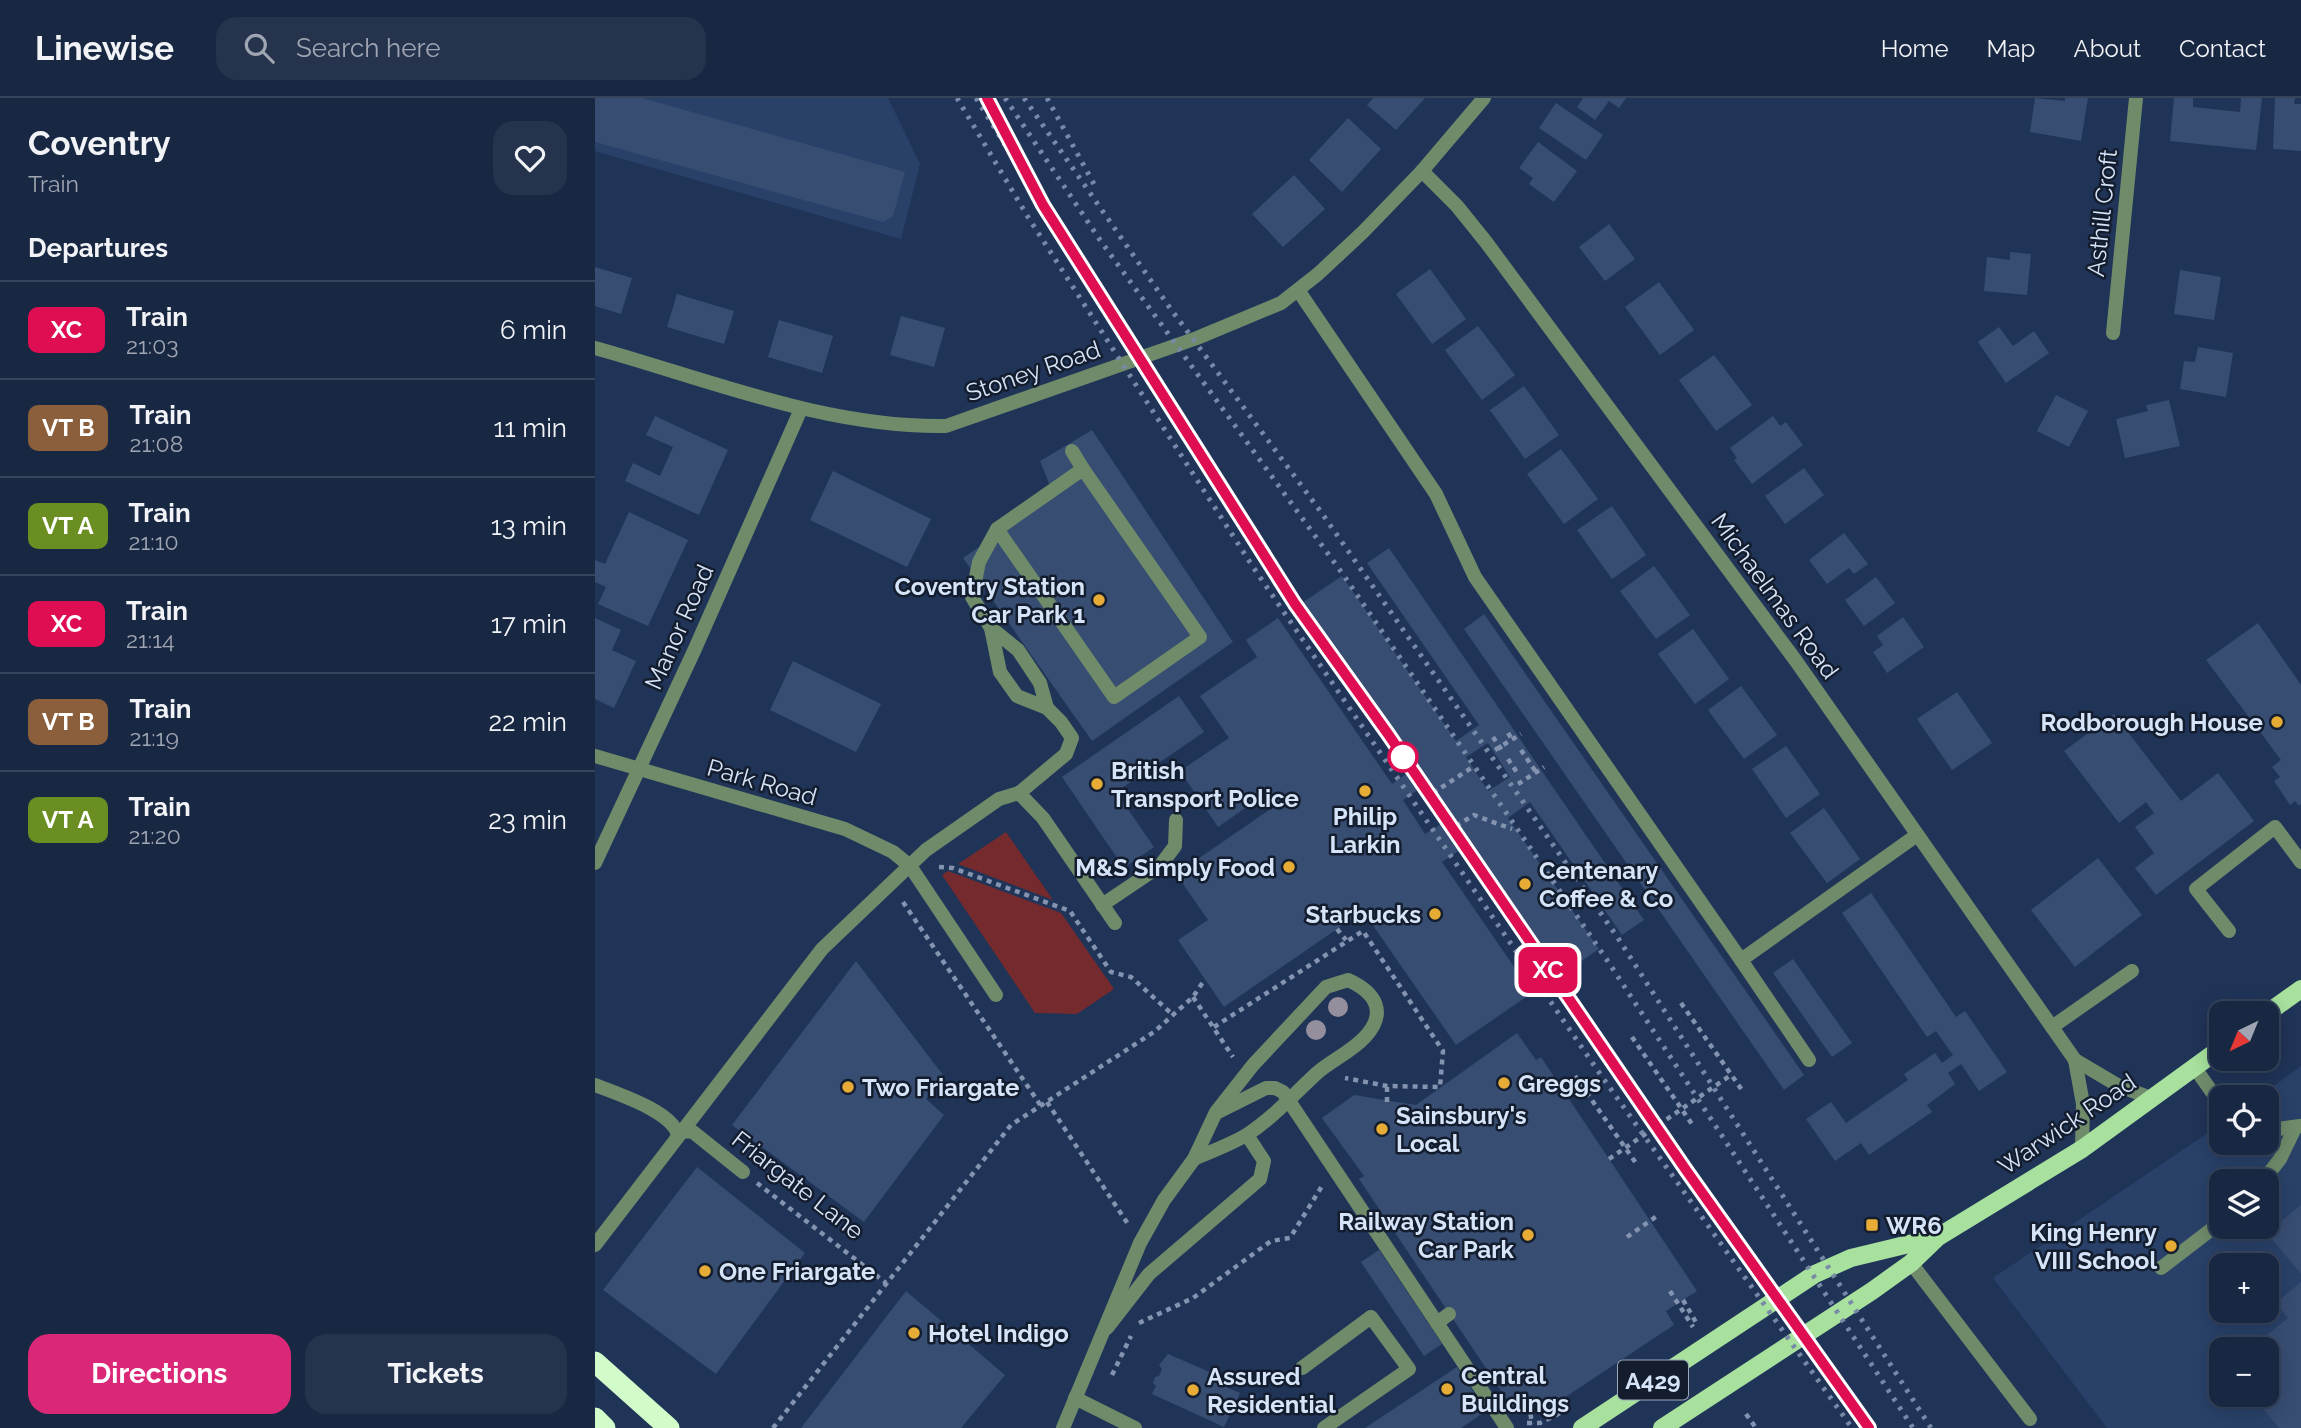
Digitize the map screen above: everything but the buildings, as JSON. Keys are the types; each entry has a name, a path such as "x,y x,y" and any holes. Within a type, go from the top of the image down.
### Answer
{"highway":[{"path":"595,1362 669,1428"},
{"path":"595,1418 605,1428"}],"main road":[{"path":"2279,1005 2301,989"},
{"name":"Warwick Road","path":"1662,1428 1872,1291 1911,1263 1938,1237 2082,1149 2209,1057"},
{"name":"Warwick Road","path":"1582,1428 1815,1274 1851,1258 1938,1237"}],"street":[{"name":"Stoney Road","path":"595,348 801,409 917,426 947,426 1197,338 1281,303 1363,232 1422,170 1484,98"},
{"name":"Asthill Croft","path":"2113,333 2136,98"},
{"name":"Michaelmas Road","path":"1422,170 1472,223 1796,662 2075,1060 2119,1086 2151,1098"},
{"path":"1299,290 1436,494 1475,577 1809,1060"},
{"name":"Manor Road","path":"595,863 694,651 801,409"},
{"path":"997,529 1114,697 1200,637 1072,451"},
{"path":"1047,708 1040,683 1018,650 991,628 972,597 979,562 997,529 1083,470"},
{"path":"595,1245 822,949 926,850 999,799 1019,793 1066,754 1072,738 1061,722 1047,708 1017,696 1000,672 991,628"},
{"name":"Park Road","path":"595,756 845,829 893,852 910,866"},
{"path":"1019,793 1043,818 1115,923"},
{"path":"1102,905 1160,866 1175,846 1176,820"},
{"path":"2229,931 2196,889 2275,827 2301,862"},
{"path":"1741,960 1917,835"},
{"path":"910,866 996,995"},
{"path":"2052,1027 2132,971"},
{"path":"1063,1428 1140,1243 1164,1199 1194,1159 1216,1112 1253,1065 1326,987 1348,980 1363,986 1374,998 1378,1011 1365,1038 1318,1072 1290,1100 1247,1135 1194,1159"},
{"name":"Michaelmas Road","path":"2075,1060 2083,1104 2082,1149"},
{"path":"2195,1068 2209,1088"},
{"path":"595,1085 663,1115 677,1128 678,1135"},
{"path":"1216,1112 1266,1088 1283,1092 1505,1426"},
{"path":"2279,1128 2298,1127"},
{"path":"2272,1169 2298,1127"},
{"name":"Friargate Lane","path":"678,1135 685,1131 694,1132 743,1172"},
{"path":"1103,1334 1149,1274 1260,1179 1264,1161 1247,1135"},
{"path":"2161,1268 2209,1231"},
{"path":"1911,1263 2031,1419"},
{"path":"1302,1368 1371,1317 1409,1369 1324,1428"},
{"path":"1439,1326 1452,1317"},
{"path":"1467,1368 1475,1352"},
{"path":"1075,1398 1135,1428"}],"path":[{"path":"1508,733 1512,739"},
{"path":"1495,750 1521,734"},
{"path":"1493,737 1503,752"},
{"path":"1521,750 1536,772"},
{"path":"1508,759 1518,774"},
{"path":"1518,784 1544,767"},
{"path":"1433,793 1471,768"},
{"path":"1456,826 1473,815 1513,829"},
{"path":"910,866 953,867 1070,911 1111,972 1131,978 1172,1015"},
{"path":"899,896 1041,1106"},
{"path":"1337,929 1346,940"},
{"path":"772,1428 1011,1125 1154,1032 1192,997 1205,979"},
{"path":"1192,997 1235,1060"},
{"path":"1681,1003 1742,1090"},
{"path":"1632,1037 1694,1127"},
{"path":"1609,1159 1731,1075"},
{"path":"1335,1076 1387,1086 1440,1087"},
{"path":"1576,1076 1638,1166"},
{"path":"1387,1086 1387,1102"},
{"path":"1047,1102 1140,1243"},
{"name":"Friargate Lane","path":"743,1172 886,1283"},
{"path":"1096,1409 1138,1324 1193,1298 1271,1241 1290,1238 1322,1185 1315,1175"},
{"path":"1627,1237 1657,1216"},
{"path":"1670,1290 1693,1326 1682,1334"},
{"path":"1683,1300 1698,1323"},
{"path":"1529,1404 1532,1423"},
{"path":"1505,1426 1515,1418 1523,1423 1552,1419 1574,1405"},
{"path":"1746,1414 1756,1428"}],"shaded area":[{"path":"595,98 888,98 920,164 901,239 595,151"},
{"path":"1006,832 1053,900 958,864"},
{"path":"948,871 1061,913 1114,989 1077,1014 1035,1013 942,875"},
{"name":"King Henry VIII School","path":"2301,1066 2301,1428 2107,1428 1993,1278 2209,1132 2209,1155 2279,1155 2279,1085 2275,1085"}],"railway":[{"path":"957,98 1028,217 1253,567 1598,1071 1852,1428"},
{"path":"976,98 1295,604 1388,734 1686,1170 1869,1428"},
{"path":"1005,98 1100,240 1342,573 1609,963 1913,1428"},
{"path":"1024,98 1170,308 1321,512 1618,938 1931,1428"},
{"path":"1047,98 1095,186"}],"train":[{"name":"XC","path":"987,98 1043,205 1295,604 1388,734 1686,1170 1869,1428"}],"place":[{"name":"Coventry Station Car Park 1","path":"1099,600"},
{"name":"Rodborough House","path":"2277,722"},
{"name":"British Transport Police","path":"1097,784"},
{"name":"Philip Larkin","path":"1365,791"},
{"name":"M&S Simply Food","path":"1289,867"},
{"name":"Centenary Coffee & Co","path":"1525,884"},
{"name":"Starbucks","path":"1435,914"},
{"name":"Greggs","path":"1504,1083"},
{"name":"Two Friargate","path":"848,1087"},
{"name":"Sainsbury's Local","path":"1382,1129"},
{"name":"WR6","path":"1872,1225"},
{"name":"Railway Station Car Park","path":"1528,1235"},
{"name":"King Henry VIII School","path":"2171,1246"},
{"name":"One Friargate","path":"705,1271"},
{"name":"Hotel Indigo","path":"914,1333"},
{"name":"Central Buildings","path":"1447,1389"},
{"name":"Assured Residential","path":"1193,1390"}]}
